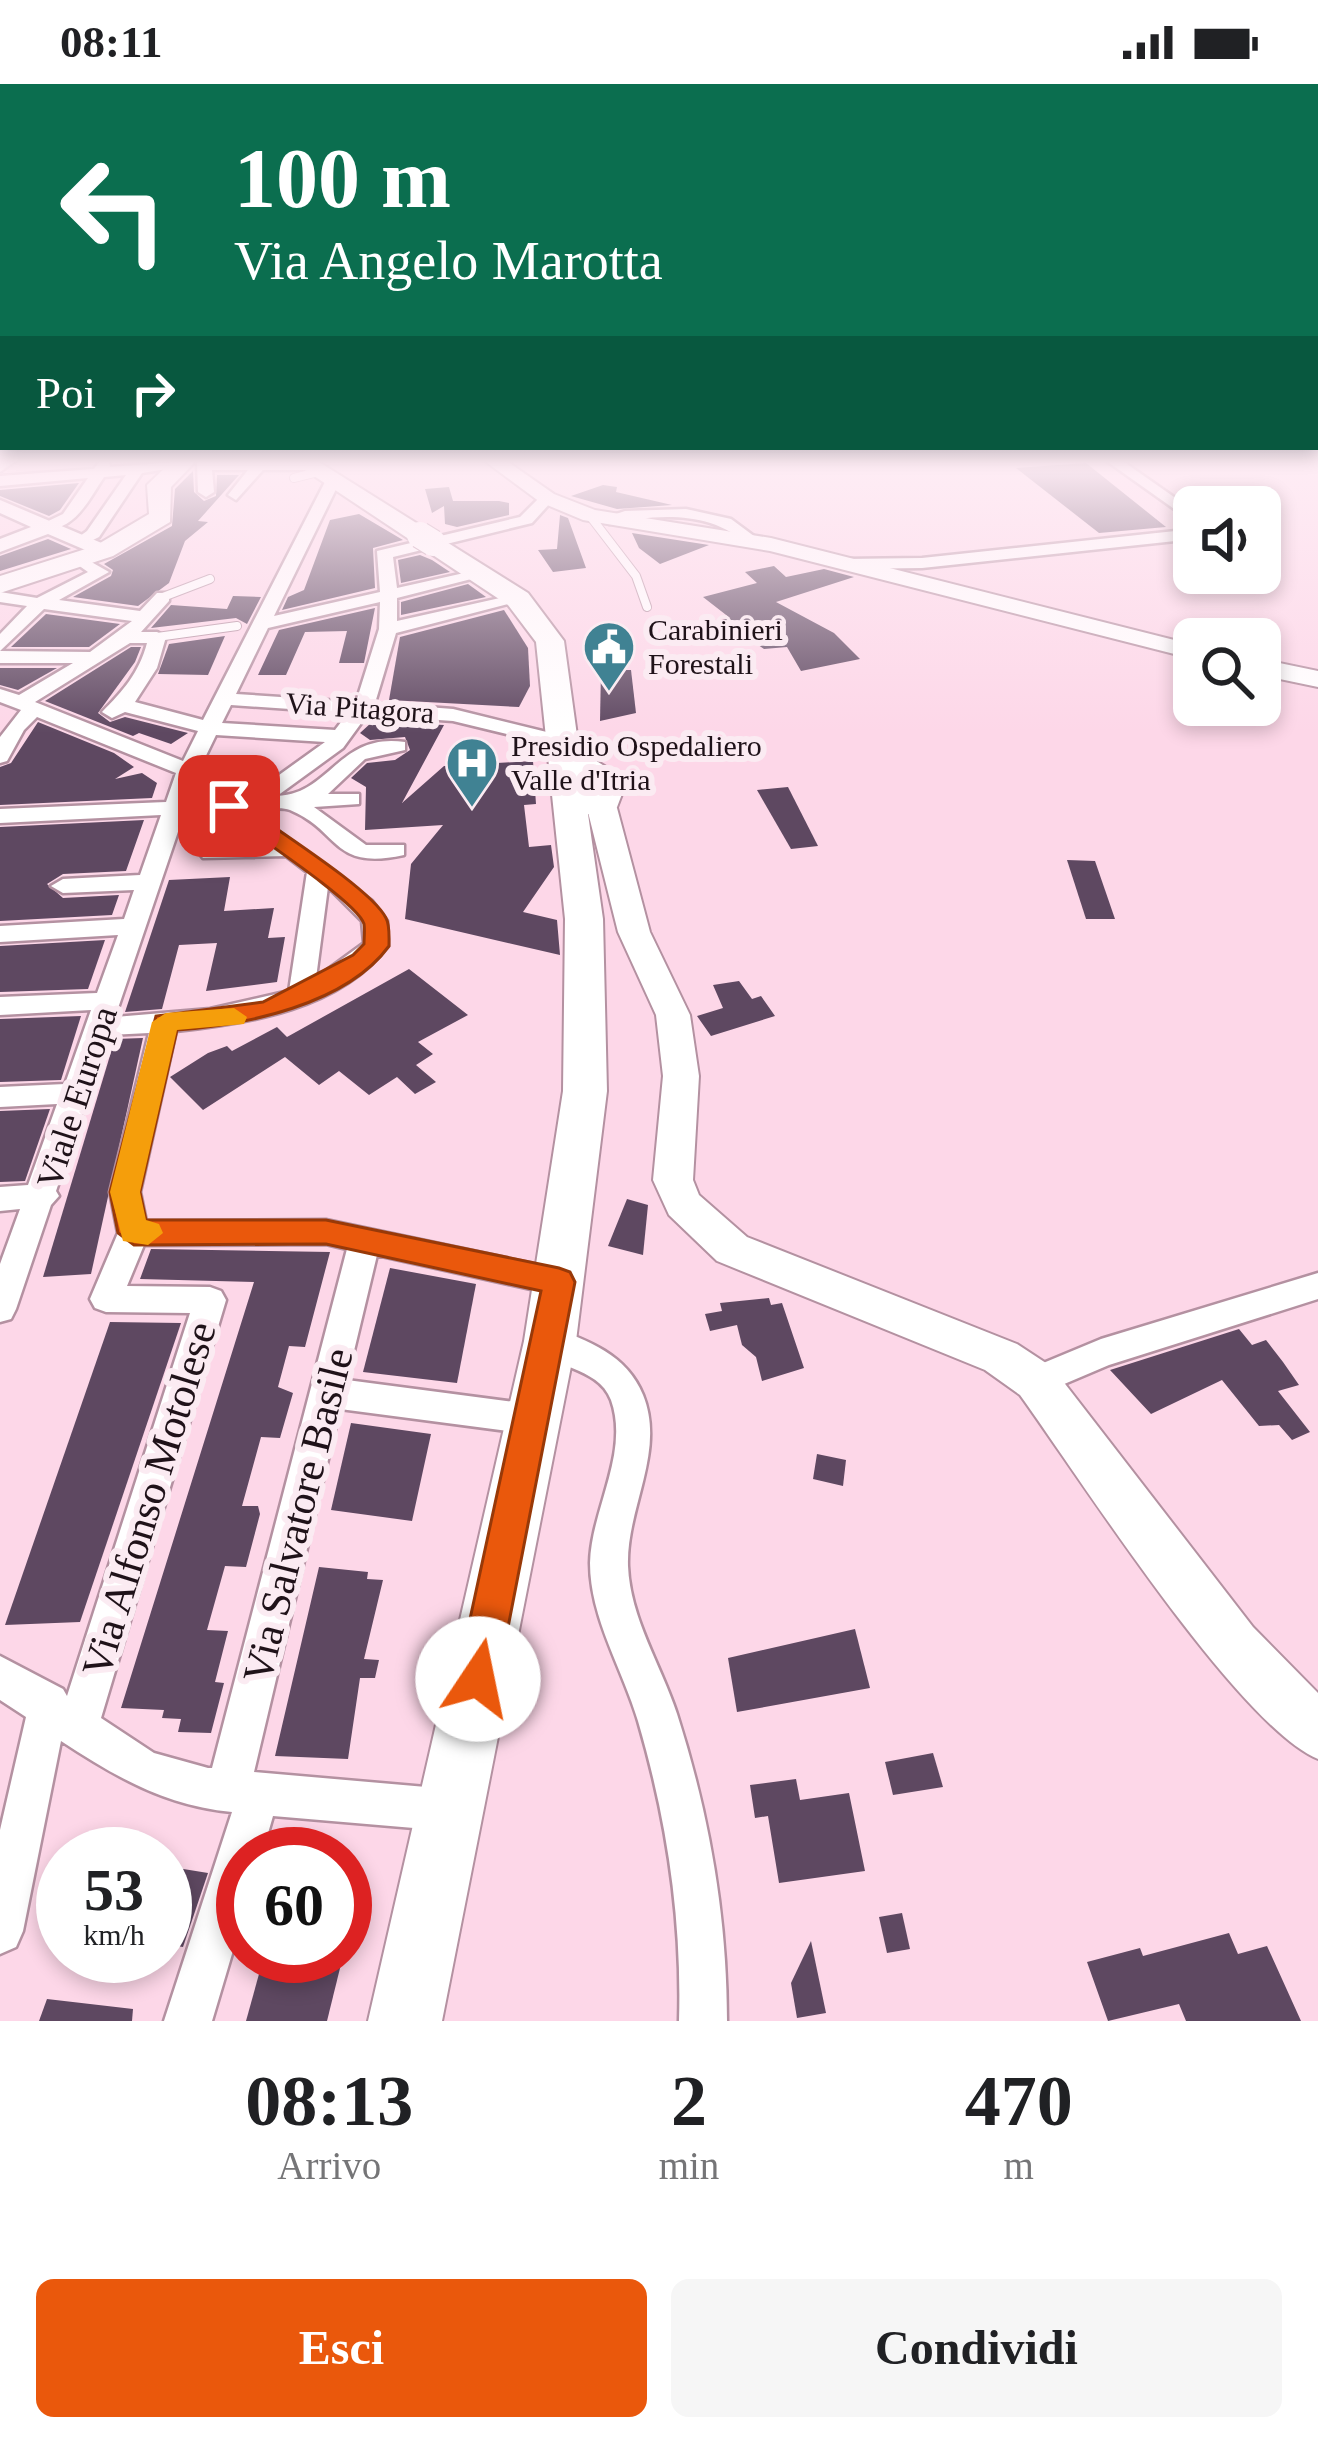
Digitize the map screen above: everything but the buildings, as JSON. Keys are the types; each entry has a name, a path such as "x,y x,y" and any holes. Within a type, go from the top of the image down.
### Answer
{"main road":[{"path":"7,577 99,552"},
{"path":"405,2021 554,1311 585,1091 584,919 573,774 550,641 518,599 447,552"},
{"path":"797,552 1173,647"},
{"path":"1281,672 1318,679"},
{"path":"573,774 634,932 673,1015 681,1076 673,1180 683,1204 732,1249 1001,1358 1036,1381 1234,1646 1318,1732"}],"street":[{"path":"86,552 91,556"},
{"path":"0,645 91,552"},
{"name":"Viale Europa","path":"0,1309 44,1196 187,773 228,699 291,552"},
{"path":"232,805 343,737 368,699 388,629 389,563 383,555 394,552"},
{"path":"845,564 922,563 1021,552"},
{"path":"261,624 482,574"},
{"path":"0,597 33,602 20,613 144,617"},
{"path":"18,702 126,638 163,597"},
{"path":"388,629 518,599"},
{"path":"0,623 30,613"},
{"path":"82,728 123,705 155,655 158,637 126,638"},
{"path":"0,657 93,657"},
{"name":"Via Pitagora","path":"228,699 453,715 573,774"},
{"path":"18,702 242,792 206,848 212,854 286,849"},
{"path":"0,757 15,727 18,702"},
{"path":"123,705 213,730 343,737"},
{"path":"300,801 358,754 398,746"},
{"path":"0,816 351,799"},
{"path":"300,801 361,852 396,850"},
{"path":"0,1006 166,1022 243,1017 301,995 362,961 376,946 376,921 347,887 318,873 232,805"},
{"path":"301,995 318,873"},
{"path":"63,886 147,882"},
{"path":"0,934 133,926"},
{"path":"166,1022 125,1192 134,1233 326,1232 365,1240 554,1311 628,1396 636,1441 611,1532 609,1572 681,1794 706,1955 704,2021"},
{"path":"0,1097 77,1093"},
{"path":"0,1199 44,1196"},
{"name":"Via Alfonso Motolese","path":"63,1716 210,1300 106,1299 134,1233"},
{"name":"Via Salvatore Basile","path":"188,2021 243,1792 327,1391 365,1240"},
{"path":"1036,1381 1101,1353 1318,1286"},
{"path":"327,1391 530,1419"},
{"path":"0,1676 145,1771 243,1792 451,1810"},
{"path":"0,1931 63,1716"}],"lane":[{"path":"621,552 647,607"},
{"path":"163,597 181,575"},
{"path":"163,597 210,579"},
{"path":"158,637 237,626"}],"slow traffic":[{"path":"148,1233 134,1233 125,1192 166,1022 234,1017"}],"place":[{"name":"Carabinieri Forestali","path":"609,693"},
{"name":"Presidio Ospedaliero Valle d'Itria","path":"472,809"}],"route":[{"path":"229,806 318,873 347,887 376,921 376,946 362,961 273,1008 243,1017 166,1022 125,1192 134,1233 326,1232 559,1282 478,1679"}]}
